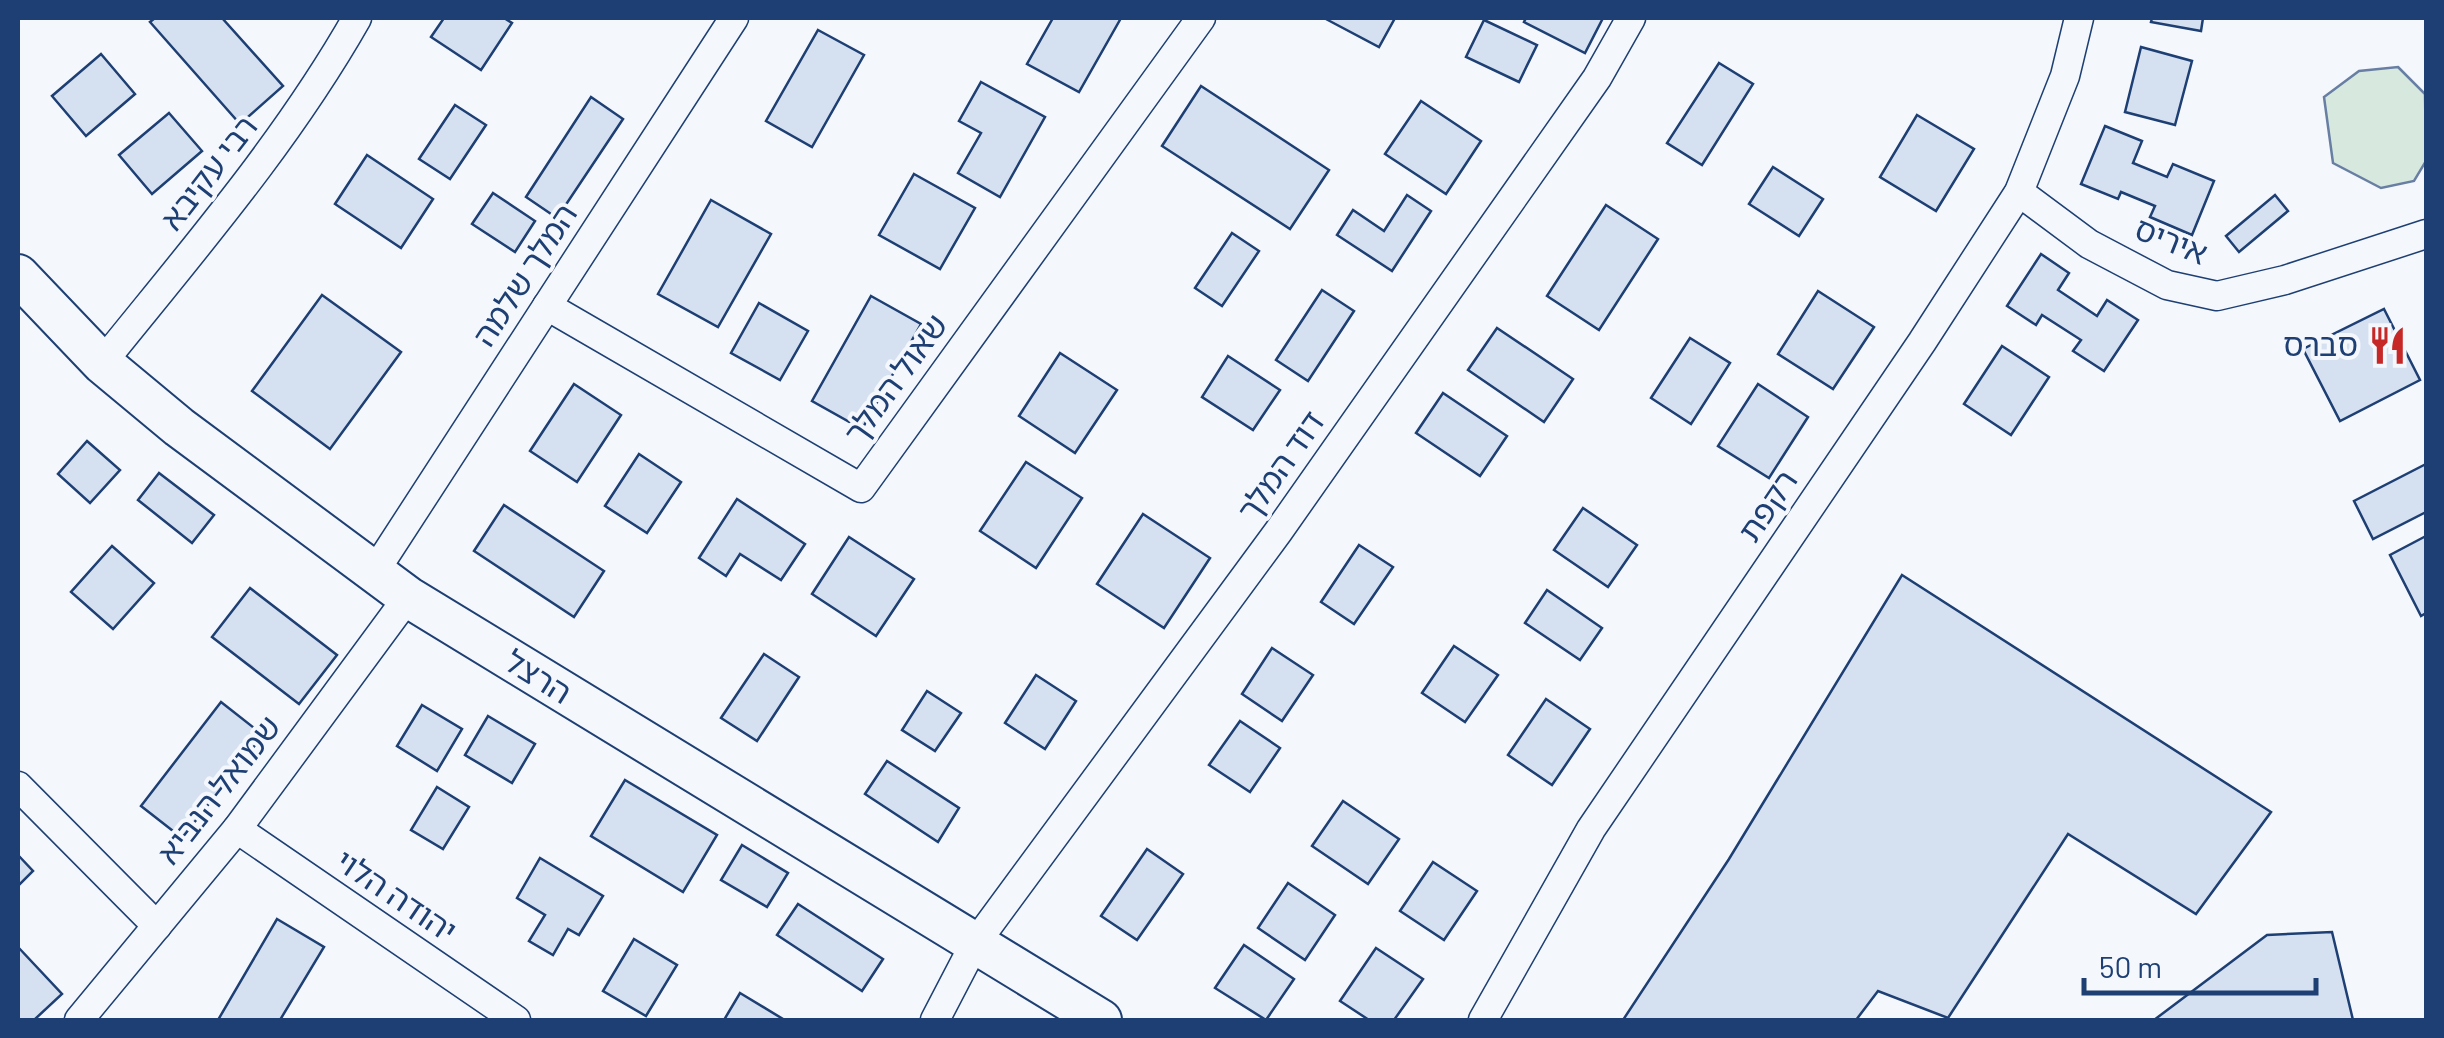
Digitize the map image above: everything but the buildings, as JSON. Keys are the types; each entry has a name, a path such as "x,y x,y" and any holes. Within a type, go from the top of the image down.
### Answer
{"street":[{"name":"רבי עקיבא","path":"102,363 272,152 322,79 357,18"},
{"name":"המלך שלמה","path":"374,571 734,18"},
{"name":"שאול המלך","path":"547,306 860,488 1201,18"},
{"name":"דוד המלך","path":"935,1020 974,944 1278,532 1597,78 1631,18"},
{"name":"רקפת","path":"1483,1020 1591,829 1922,342 2019,192 2065,76 2078,18"},
{"name":"איריס","path":"2019,192 2090,244 2152,277 2168,285 2217,296 2285,280 2426,234"},
{"name":"הרצל","path":"18,275 102,363 179,427 408,597 1101,1020"},
{"name":"שמואל הנביא","path":"79,1020 236,830 408,597"},
{"path":"18,786 157,926"},
{"name":"יהודה הלוי","path":"236,830 516,1020"}],"shaded area":[{"path":"2398,67 2425,94 2426,161 2414,181 2381,188 2333,163 2324,97 2359,71"}],"place":[{"name":"סברס","path":"2388,345"}]}
